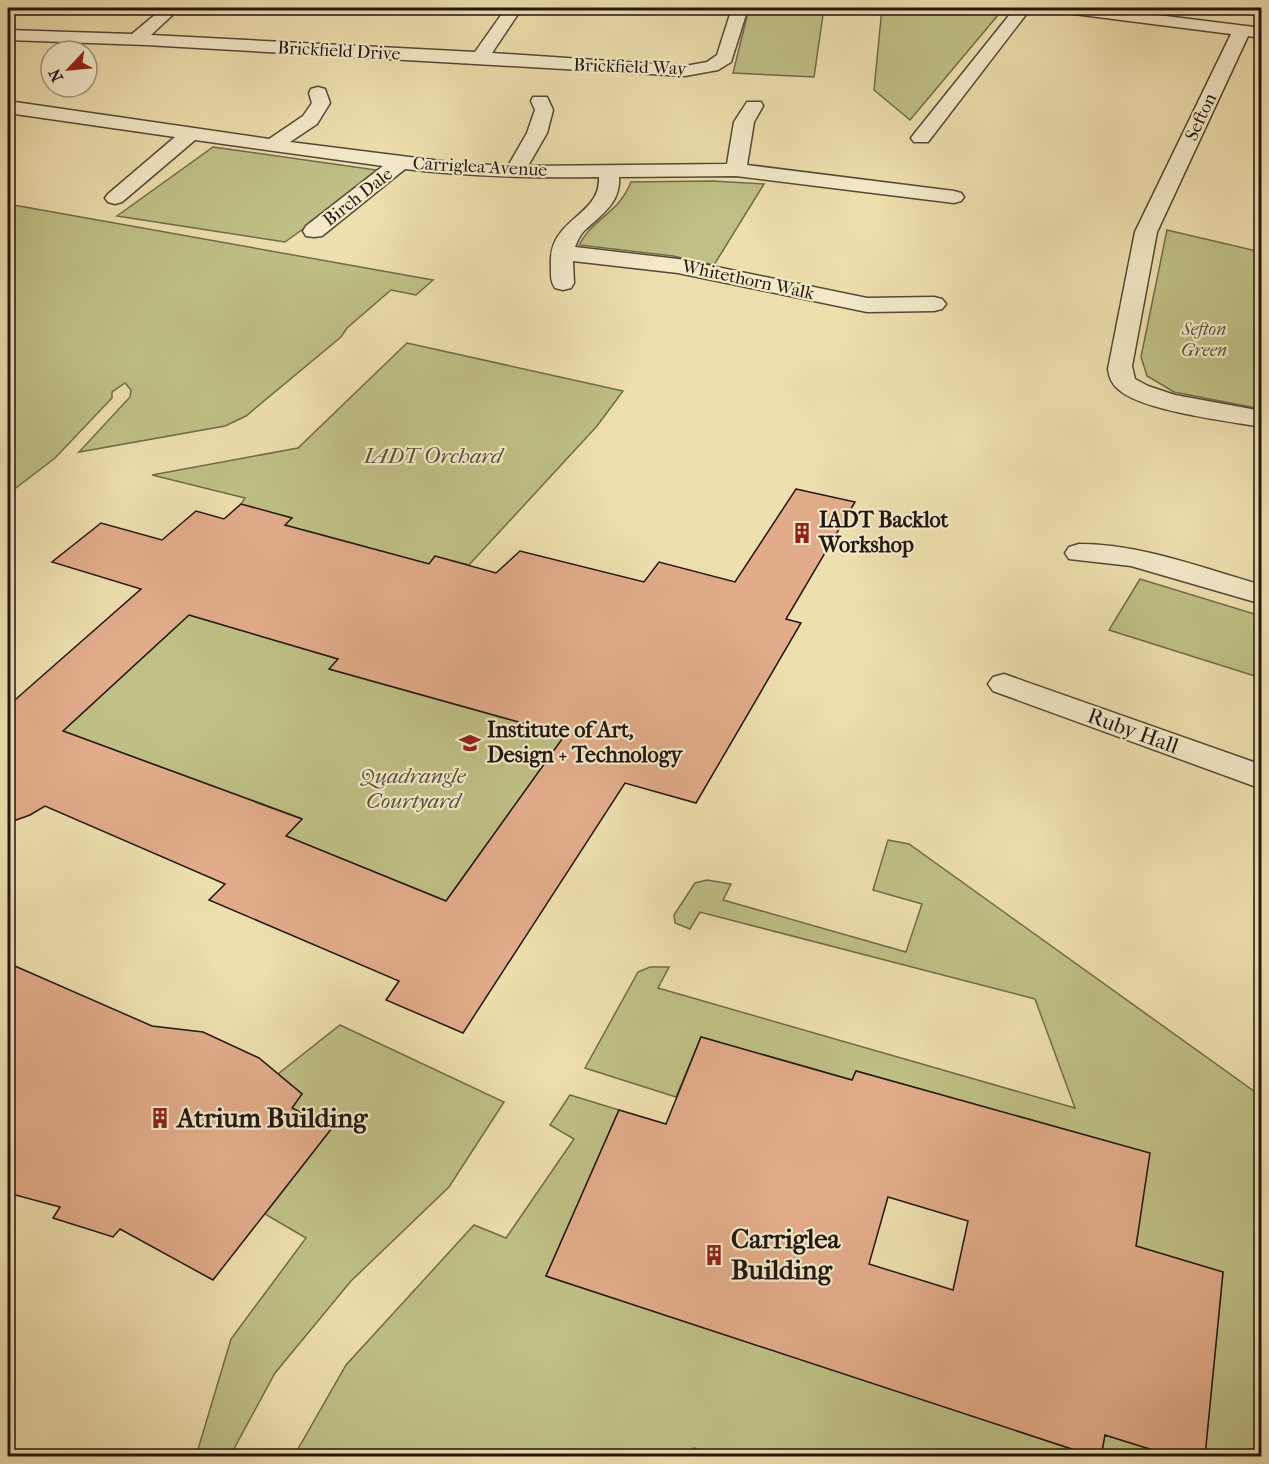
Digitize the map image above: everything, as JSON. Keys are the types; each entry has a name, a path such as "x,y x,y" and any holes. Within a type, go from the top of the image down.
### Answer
{"street":[{"path":"137,39 172,8"},
{"path":"480,58 514,8"},
{"name":"Brickfield Way","path":"480,58 685,71 703,68 712,66 725,58 740,8"},
{"path":"921,138 1023,8"},
{"path":"1066,8 1262,33"},
{"name":"Sefton","path":"1242,30 1146,232 1120,375 1126,385 1151,396 1262,419"},
{"name":"Brickfield Drive","path":"8,35 137,39 480,58"},
{"path":"272,146 310,120 321,103 318,93"},
{"path":"514,172 537,133 544,110 540,101"},
{"path":"736,170 744,122 754,106"},
{"name":"Carriglea Avenue","path":"8,107 272,146 401,162 514,172 736,170 954,197"},
{"path":"115,198 190,134"},
{"name":"Birch Dale","path":"314,231 401,162"},
{"path":"563,283 561,253 573,229 596,211 610,190 609,171"},
{"name":"Whitethorn Walk","path":"561,253 623,258 678,266 867,305 934,304"},
{"path":"1079,553 1103,553 1134,558 1262,595"},
{"name":"Ruby Hall","path":"1004,684 1262,778"}],"green space":[{"path":"749,8 824,8 814,77 733,73"},
{"path":"882,8 1004,8 910,120 874,90"},
{"path":"213,147 383,171 285,242 117,216"},
{"path":"713,181 764,184 714,265 673,256 579,245 591,228 620,201 631,182"},
{"path":"8,204 433,280 416,295 391,290 347,328 341,337 246,416 225,426 79,452 130,397 131,390 125,383 112,392 112,398 55,458 8,494"},
{"name":"Sefton Green","path":"1167,230 1261,252 1261,409 1174,392 1147,376 1141,357"},
{"name":"IADT Orchard","path":"407,343 623,391 597,426 469,565 435,556 429,564 304,530 276,556 241,504 245,498 152,475 298,448"},
{"path":"1140,579 1261,616 1261,678 1109,630"},
{"name":"Quadrangle Courtyard","path":"189,615 338,659 330,669 565,735 446,901 286,836 301,818 63,731"},
{"path":"888,840 909,844 1258,1094 1261,1099 1261,1456 1205,1456 1223,1272 1136,1246 1149,1153 856,1071 852,1080 701,1037 676,1097 585,1068 638,972 650,967 669,967 658,988 1075,1108 1035,999 700,912 690,929 675,923 674,915 695,883 707,880 731,884 723,900 906,952 922,904 873,890"},
{"path":"340,1025 504,1102 449,1187 351,1281 275,1373 230,1456 196,1456 231,1339 306,1238 265,1214 332,1128 292,1108 302,1094 278,1074"},
{"path":"570,1095 619,1110 546,1276 1093,1456 801,1456 786,1451 784,1456 716,1456 694,1448 691,1456 294,1456 346,1365 474,1225 506,1238 574,1139 550,1125"},
{"path":"1105,1435 1172,1456 1101,1456"}],"building":[{"path":"796,489 855,502 786,619 801,623 696,803 625,783 463,1033 386,1000 399,981 209,900 225,884 45,806 30,815 8,823 8,706 141,589 52,562 101,523 162,540 196,511 224,519 241,504 292,518 285,525 429,564 435,556 496,573 520,551 644,582 659,562 735,582","holes":["189,615 338,659 329,669 565,735 446,901 286,836 302,819 63,731"]},
{"name":"Atrium Building","path":"8,963 152,1026 203,1032 259,1058 302,1094 292,1108 332,1128 213,1280 120,1229 113,1237 53,1218 60,1207 8,1193"},
{"name":"Carriglea Building","path":"701,1037 852,1080 856,1071 1150,1153 1136,1246 1223,1272 1205,1456 1172,1456 1105,1435 1101,1456 1093,1456 546,1276 619,1110 666,1124","holes":["888,1197 968,1221 953,1290 869,1264"]}],"place":[{"name":"IADT Backlot Workshop","path":"802,533"},
{"name":"Institute of Art, Design + Technology","path":"470,743"},
{"name":"Atrium Building","path":"160,1118"},
{"name":"Carriglea Building","path":"714,1255"}]}
